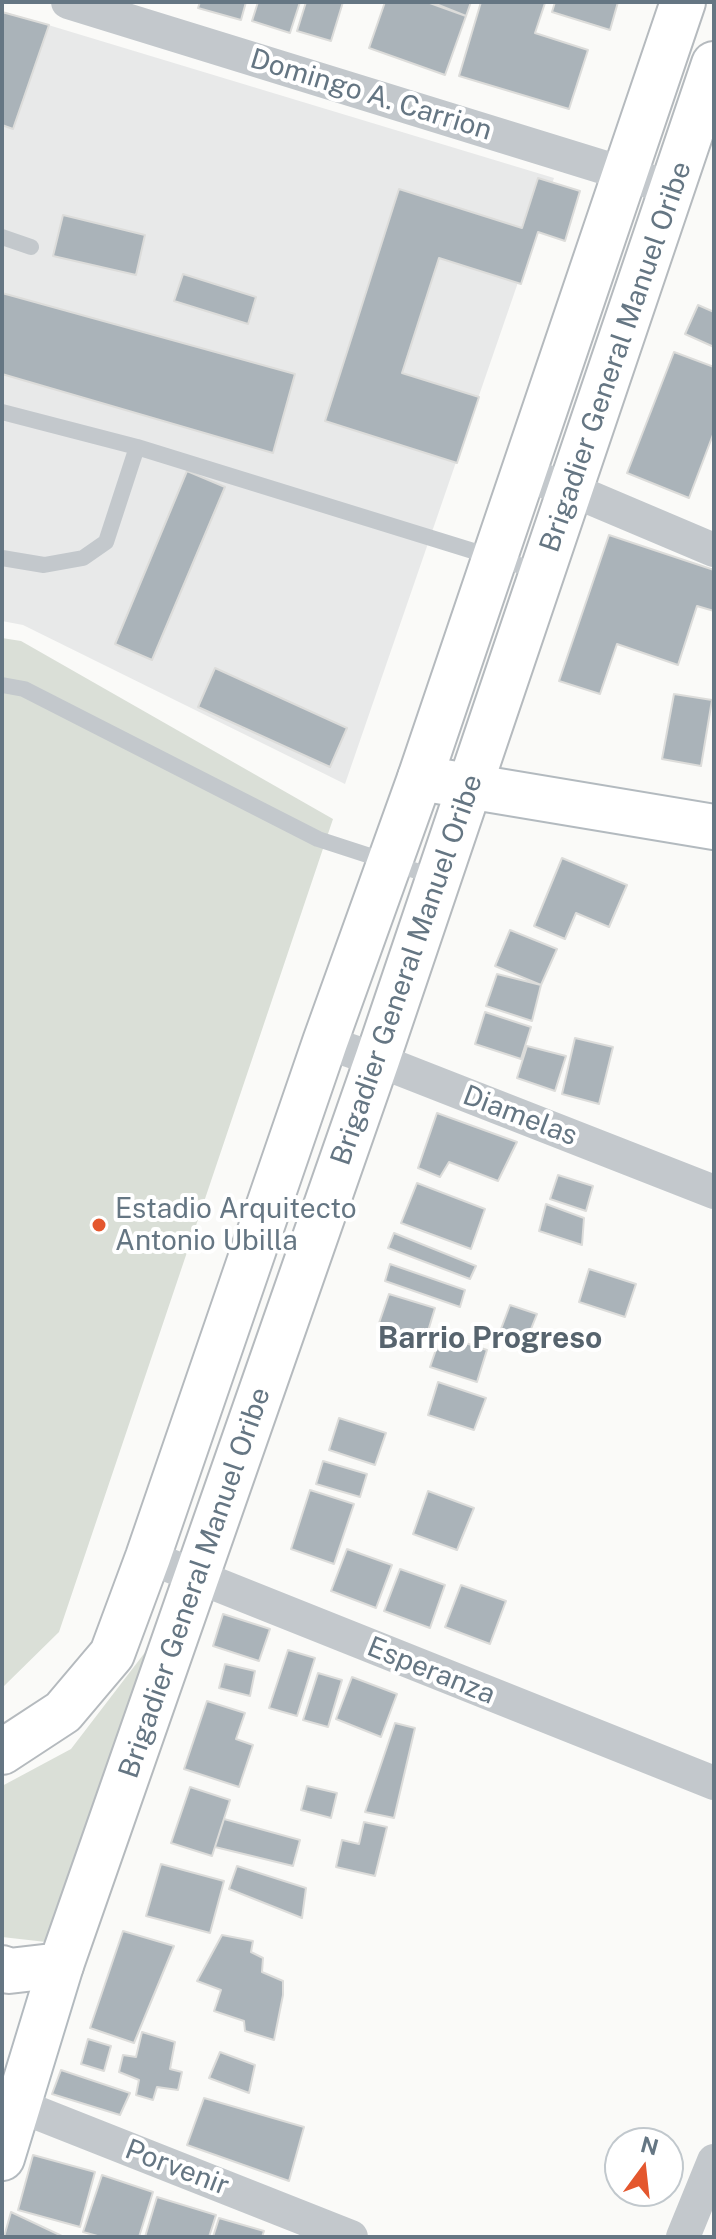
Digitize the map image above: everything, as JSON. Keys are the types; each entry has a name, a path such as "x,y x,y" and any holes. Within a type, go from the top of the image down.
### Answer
{"main road":[{"name":"Brigadier General Manuel Oribe","path":"2,1752 63,1712 112,1654 420,778 683,2"},
{"name":"Brigadier General Manuel Oribe","path":"2,2158 11,2103 198,1579 377,1060 714,64"},
{"path":"420,778 714,827"},
{"path":"2,1968 9,1971 61,1965"}],"street":[{"name":"Domingo A. Carrion","path":"68,2 674,189"},
{"path":"522,474 572,490 714,550"},
{"name":"Diamelas","path":"325,1042 714,1192"},
{"name":"Esperanza","path":"148,1557 714,1783"},
{"name":"Porvenir","path":"11,2103 351,2237"},
{"path":"683,2237 714,2161"}],"lane":[{"path":"2,237 31,247"},
{"path":"2,412 137,447 543,572"},
{"path":"2,558 44,565 83,558 106,542 137,447"},
{"path":"2,685 24,689 318,839 438,878"}],"shaded area":[{"path":"2,11 554,178 345,784 23,625 2,621"},
{"name":"Estadio Arquitecto Antonio Ubilla","path":"2,638 21,641 333,819 59,1632 2,1688"},
{"path":"156,1638 46,1942 2,1937 2,1786 71,1749"}],"building":[{"path":"200,2 246,2 241,20 198,8"},
{"path":"258,2 300,2 290,33 252,21"},
{"path":"306,2 343,2 331,41 297,31"},
{"path":"385,2 427,2 466,16 445,75 369,48"},
{"path":"431,2 471,2 466,16"},
{"path":"481,2 545,3 535,33 588,50 569,109 459,76"},
{"path":"555,2 618,2 610,30 552,12"},
{"path":"2,12 49,25 13,129 2,125"},
{"path":"538,178 580,191 565,241 538,232 521,284 439,258 402,373 479,397 457,463 325,421 399,189 522,228"},
{"path":"63,215 145,235 136,275 53,256"},
{"path":"183,274 256,297 248,324 174,301"},
{"path":"2,293 295,374 273,453 2,374"},
{"path":"698,305 714,312 714,347 685,334"},
{"path":"674,352 714,367 714,432 689,498 627,473"},
{"path":"187,471 225,487 152,660 115,644"},
{"path":"609,535 714,570 714,611 697,606 678,665 617,644 600,694 559,681"},
{"path":"215,668 347,728 330,767 198,707"},
{"path":"674,694 712,700 701,766 662,759"},
{"path":"562,858 627,885 609,927 576,913 565,939 534,926"},
{"path":"510,930 557,949 541,985 495,966"},
{"path":"497,974 541,985 532,1021 486,1006"},
{"path":"485,1012 531,1027 521,1059 475,1044"},
{"path":"575,1038 613,1047 599,1104 562,1094"},
{"path":"527,1046 566,1056 555,1091 517,1078"},
{"path":"437,1113 517,1142 498,1181 449,1162 440,1177 418,1168"},
{"path":"558,1175 593,1186 586,1211 550,1199"},
{"path":"417,1183 485,1209 471,1249 401,1223"},
{"path":"546,1204 584,1218 582,1245 539,1231"},
{"path":"394,1233 476,1266 470,1279 388,1248"},
{"path":"390,1264 465,1290 460,1307 385,1281"},
{"path":"589,1269 636,1284 625,1317 579,1302"},
{"path":"389,1294 435,1308 425,1341 378,1326"},
{"path":"510,1305 537,1314 527,1339 501,1329"},
{"path":"441,1335 487,1350 477,1382 430,1367"},
{"path":"438,1382 486,1398 474,1430 428,1415"},
{"path":"339,1418 386,1433 375,1465 329,1450"},
{"path":"323,1461 367,1474 360,1497 316,1484"},
{"path":"310,1490 354,1504 334,1564 291,1549"},
{"path":"428,1491 474,1508 457,1550 413,1534"},
{"path":"347,1549 392,1565 376,1608 331,1591"},
{"path":"400,1569 445,1585 430,1628 384,1611"},
{"path":"461,1585 506,1601 490,1644 445,1627"},
{"path":"223,1614 270,1629 259,1661 213,1646"},
{"path":"288,1650 315,1658 297,1716 269,1708"},
{"path":"225,1664 255,1671 250,1696 219,1688"},
{"path":"318,1673 342,1680 328,1727 303,1720"},
{"path":"352,1677 397,1694 381,1737 336,1719"},
{"path":"207,1701 245,1713 236,1739 253,1745 239,1787 184,1769"},
{"path":"395,1723 415,1728 394,1818 365,1812"},
{"path":"307,1786 337,1793 331,1818 301,1810"},
{"path":"190,1787 230,1800 212,1856 171,1843"},
{"path":"224,1819 300,1840 293,1866 215,1847"},
{"path":"364,1822 387,1827 375,1876 336,1867 342,1840 359,1844"},
{"path":"161,1864 224,1881 210,1933 146,1916"},
{"path":"237,1866 306,1888 302,1918 229,1889"},
{"path":"123,1931 174,1946 134,2043 90,2028"},
{"path":"222,1935 253,1941 251,1952 263,1958 262,1972 283,1981 274,2040 245,2031 244,2021 214,2011 221,1990 197,1981"},
{"path":"142,2032 175,2042 170,2069 182,2072 178,2090 157,2087 153,2100 136,2095 139,2080 119,2072 123,2055 136,2057"},
{"path":"88,2039 111,2046 104,2071 81,2064"},
{"path":"220,2052 255,2065 249,2093 209,2078"},
{"path":"61,2070 130,2093 120,2115 52,2094"},
{"path":"204,2098 304,2127 289,2181 187,2145"},
{"path":"33,2155 95,2172 80,2227 18,2210"},
{"path":"102,2175 153,2192 139,2237 101,2237 83,2232"},
{"path":"157,2197 216,2215 209,2237 145,2237"},
{"path":"11,2212 64,2237 4,2237"},
{"path":"219,2218 264,2231 262,2237 213,2237"}],"place":[{"name":"Estadio Arquitecto Antonio Ubilla","path":"99,1225"}],"district":[{"name":"Barrio Progreso","path":"490,1339"}]}
